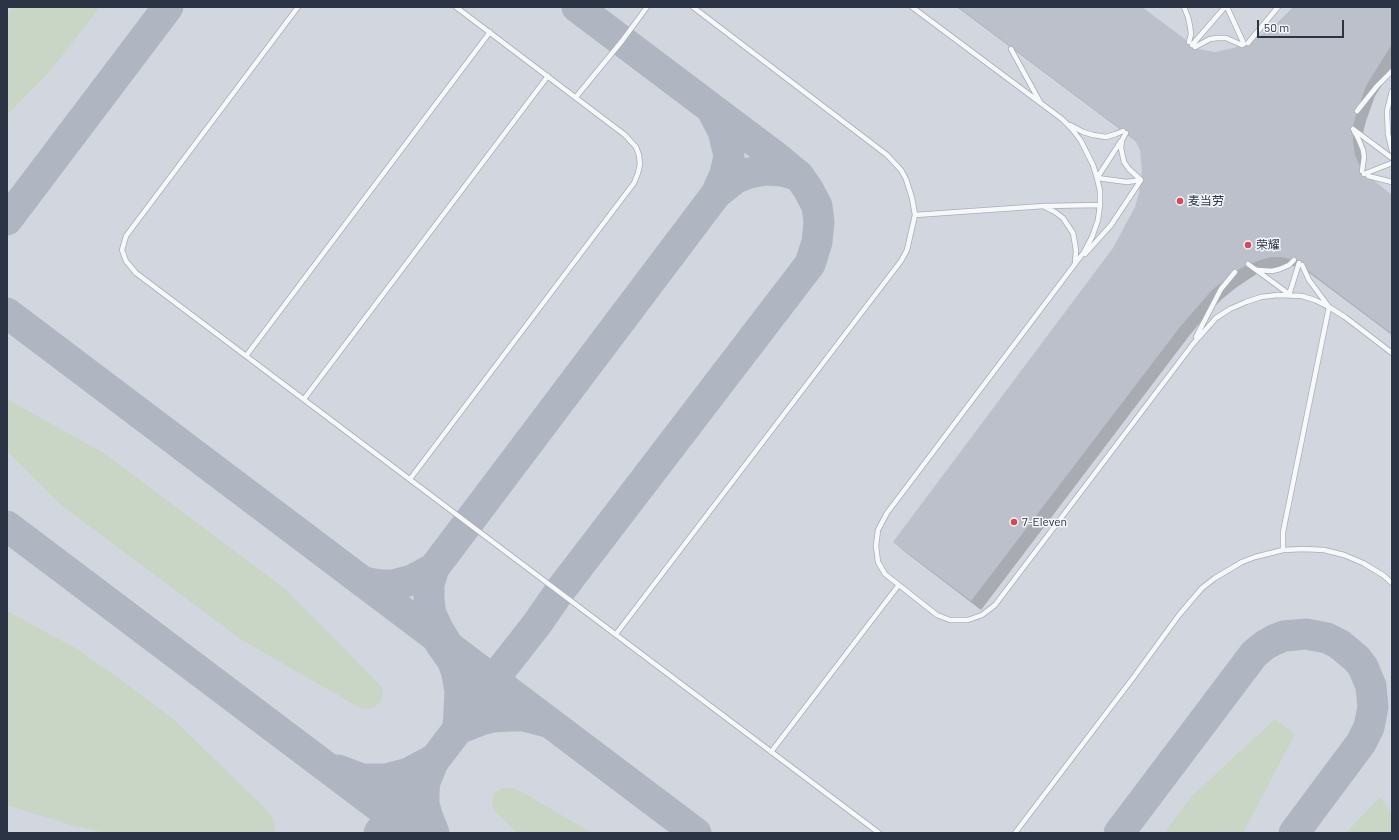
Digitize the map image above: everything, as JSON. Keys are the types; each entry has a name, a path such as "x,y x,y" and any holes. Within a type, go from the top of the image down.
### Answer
{"lane":[{"path":"298,7 132,227 126,236 122,250 126,261 136,273 879,833"},
{"path":"410,479 627,193 634,183 640,164 639,154 631,140 456,7"},
{"path":"576,98 622,41 647,7"},
{"path":"616,634 901,261 907,250 915,215 906,179 901,170 887,155 693,7"},
{"path":"912,7 1041,104 1082,132 1106,137 1124,132 1121,148 1124,162 1141,180"},
{"path":"1184,7 1188,16 1192,45"},
{"path":"1192,45 1226,7 1245,44"},
{"path":"1245,44 1278,7"},
{"path":"246,356 490,32"},
{"path":"1192,45 1217,38 1233,40 1245,44"},
{"path":"1011,49 1041,104"},
{"path":"1357,111 1377,86 1392,71"},
{"path":"304,399 548,76"},
{"path":"1392,91 1387,111 1388,134 1392,151"},
{"path":"1062,119 1081,141 1097,178 1100,191 1100,205 1098,220 1092,237 1074,266 887,513 878,530 876,546 878,562 885,574 898,586 937,615 950,620 968,620 982,615 995,605 1193,344 1216,318 1230,309 1261,297 1289,295 1302,296 1315,300 1329,307 1392,353"},
{"path":"1365,174 1363,150 1353,130 1392,158"},
{"path":"1097,178 1122,140"},
{"path":"1365,174 1392,163"},
{"path":"1365,174 1392,182"},
{"path":"1097,178 1127,182 1141,180"},
{"path":"1074,266 1111,225 1141,180"},
{"path":"915,215 1044,206 1100,205"},
{"path":"1044,206 1063,218 1073,233 1076,250 1074,266"},
{"path":"1255,270 1272,271 1280,269 1294,260"},
{"path":"1248,264 1289,295"},
{"path":"1283,550 1284,532 1329,307 1309,280 1300,264 1289,295"},
{"path":"1193,344 1221,289 1235,272"},
{"path":"1015,833 1062,773 1190,600 1211,581 1228,569 1255,557 1283,550 1324,550 1344,555 1363,563 1383,575 1392,583"},
{"path":"771,752 898,586"}],"shaded area":[{"path":"7,7 1392,7 1392,833 7,833"}],"green space":[{"path":"13,7 100,7 50,71 7,115 7,15"},
{"path":"7,399 105,454 285,589 379,684 383,691 381,702 373,708 362,709 242,640 62,506 7,451"},
{"path":"7,611 77,649 173,719 269,812 275,823 274,833 106,833 70,825 7,805"},
{"path":"1275,719 1295,734 1243,833 1164,833 1191,797"},
{"path":"503,788 515,788 592,833 517,833 494,810 492,801 495,793"},
{"path":"1380,797 1392,813 1392,833 1346,833"}],"building":[{"path":"958,7 1142,7 1198,49 1215,52 1234,48 1255,39 1277,23 1293,7 1392,7 1392,44 1366,86 1353,127 1353,141 1355,155 1362,171 1392,195 1392,334 1294,260 1282,257 1271,257 1248,264 1235,272 1212,290 1180,327 971,601 893,542 1113,248 1135,207 1139,193 1142,171 1140,150 1136,142 1131,137"}],"taxiway":[{"path":"7,220 168,7"},
{"path":"379,833 458,729 493,680 537,624 559,592 810,264 817,242 819,222 817,206 799,176 577,7"},
{"path":"447,644 431,614 429,584 434,568 716,194 725,174 729,156 723,131 711,108"},
{"path":"716,194 736,178 749,173 766,170 782,171 799,176"},
{"path":"7,313 696,833"},
{"path":"7,526 414,833"},
{"path":"363,582 393,585 412,580 434,568"},
{"path":"1119,833 1254,654 1265,645 1284,636 1306,634 1327,638 1339,644 1357,659 1363,667 1371,686 1373,707 1369,727 1361,743 1294,833"},
{"path":"440,643 452,660 456,670 460,691 458,729"},
{"path":"458,729 493,717 524,716 547,722"},
{"path":"338,770 362,779 386,779 409,773 433,760"},
{"path":"431,767 425,782 424,804 434,833"}],"place":[{"name":"麦当劳","path":"1180,201"},
{"name":"荣耀","path":"1248,245"},
{"name":"7-Eleven","path":"1014,522"}]}
